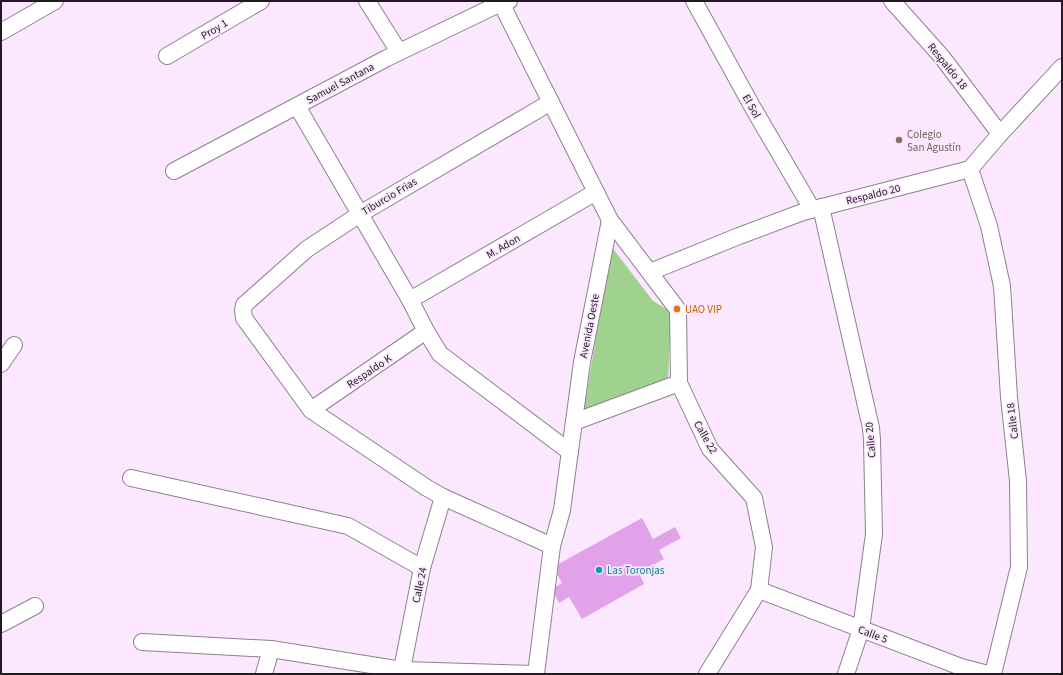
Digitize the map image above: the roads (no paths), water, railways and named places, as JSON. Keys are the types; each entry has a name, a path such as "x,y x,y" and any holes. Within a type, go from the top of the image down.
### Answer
{"street":[{"path":"1,32 55,1"},
{"name":"Proy 1","path":"167,56 261,1"},
{"path":"366,1 399,52"},
{"name":"El Sol","path":"694,1 753,108 816,208"},
{"name":"Respaldo 18","path":"892,1 942,57 1000,134"},
{"path":"503,2 610,220"},
{"name":"Samuel Santana","path":"174,171 399,52 503,2"},
{"path":"970,169 1062,67"},
{"name":"Tiburcio Frias","path":"311,410 244,318 244,305 307,249 360,214 551,102"},
{"path":"296,106 440,354 570,452"},
{"name":"Respaldo 20","path":"650,272 803,212 970,169"},
{"name":"Calle 18","path":"970,169 989,226 1002,286 1009,397 1018,481 1019,567 993,674"},
{"name":"M. Adon","path":"410,300 596,192"},
{"name":"Calle 20","path":"816,208 871,428 872,440 874,534 861,629 846,674"},
{"name":"Calle 22","path":"610,220 678,310 679,383 710,449 754,498 764,547 759,590 707,674"},
{"name":"Avenida Oeste","path":"536,674 552,546 562,510 582,362 610,220"},
{"name":"Respaldo K","path":"311,410 426,331"},
{"path":"1,364 14,345"},
{"path":"574,422 679,383"},
{"path":"311,410 427,488 443,497 552,546"},
{"path":"131,478 348,526 422,568"},
{"name":"Calle 24","path":"401,672 422,568 443,497"},
{"name":"Calle 5","path":"759,590 961,667 988,674"},
{"path":"1,624 35,606"},
{"path":"142,642 271,649 401,672 536,674"},
{"path":"264,674 271,649"}],"place":[{"name":"Colegio San Agustín","path":"899,140"},
{"name":"UAO VIP","path":"677,309"},
{"name":"Las Toronjas","path":"599,570"}]}
